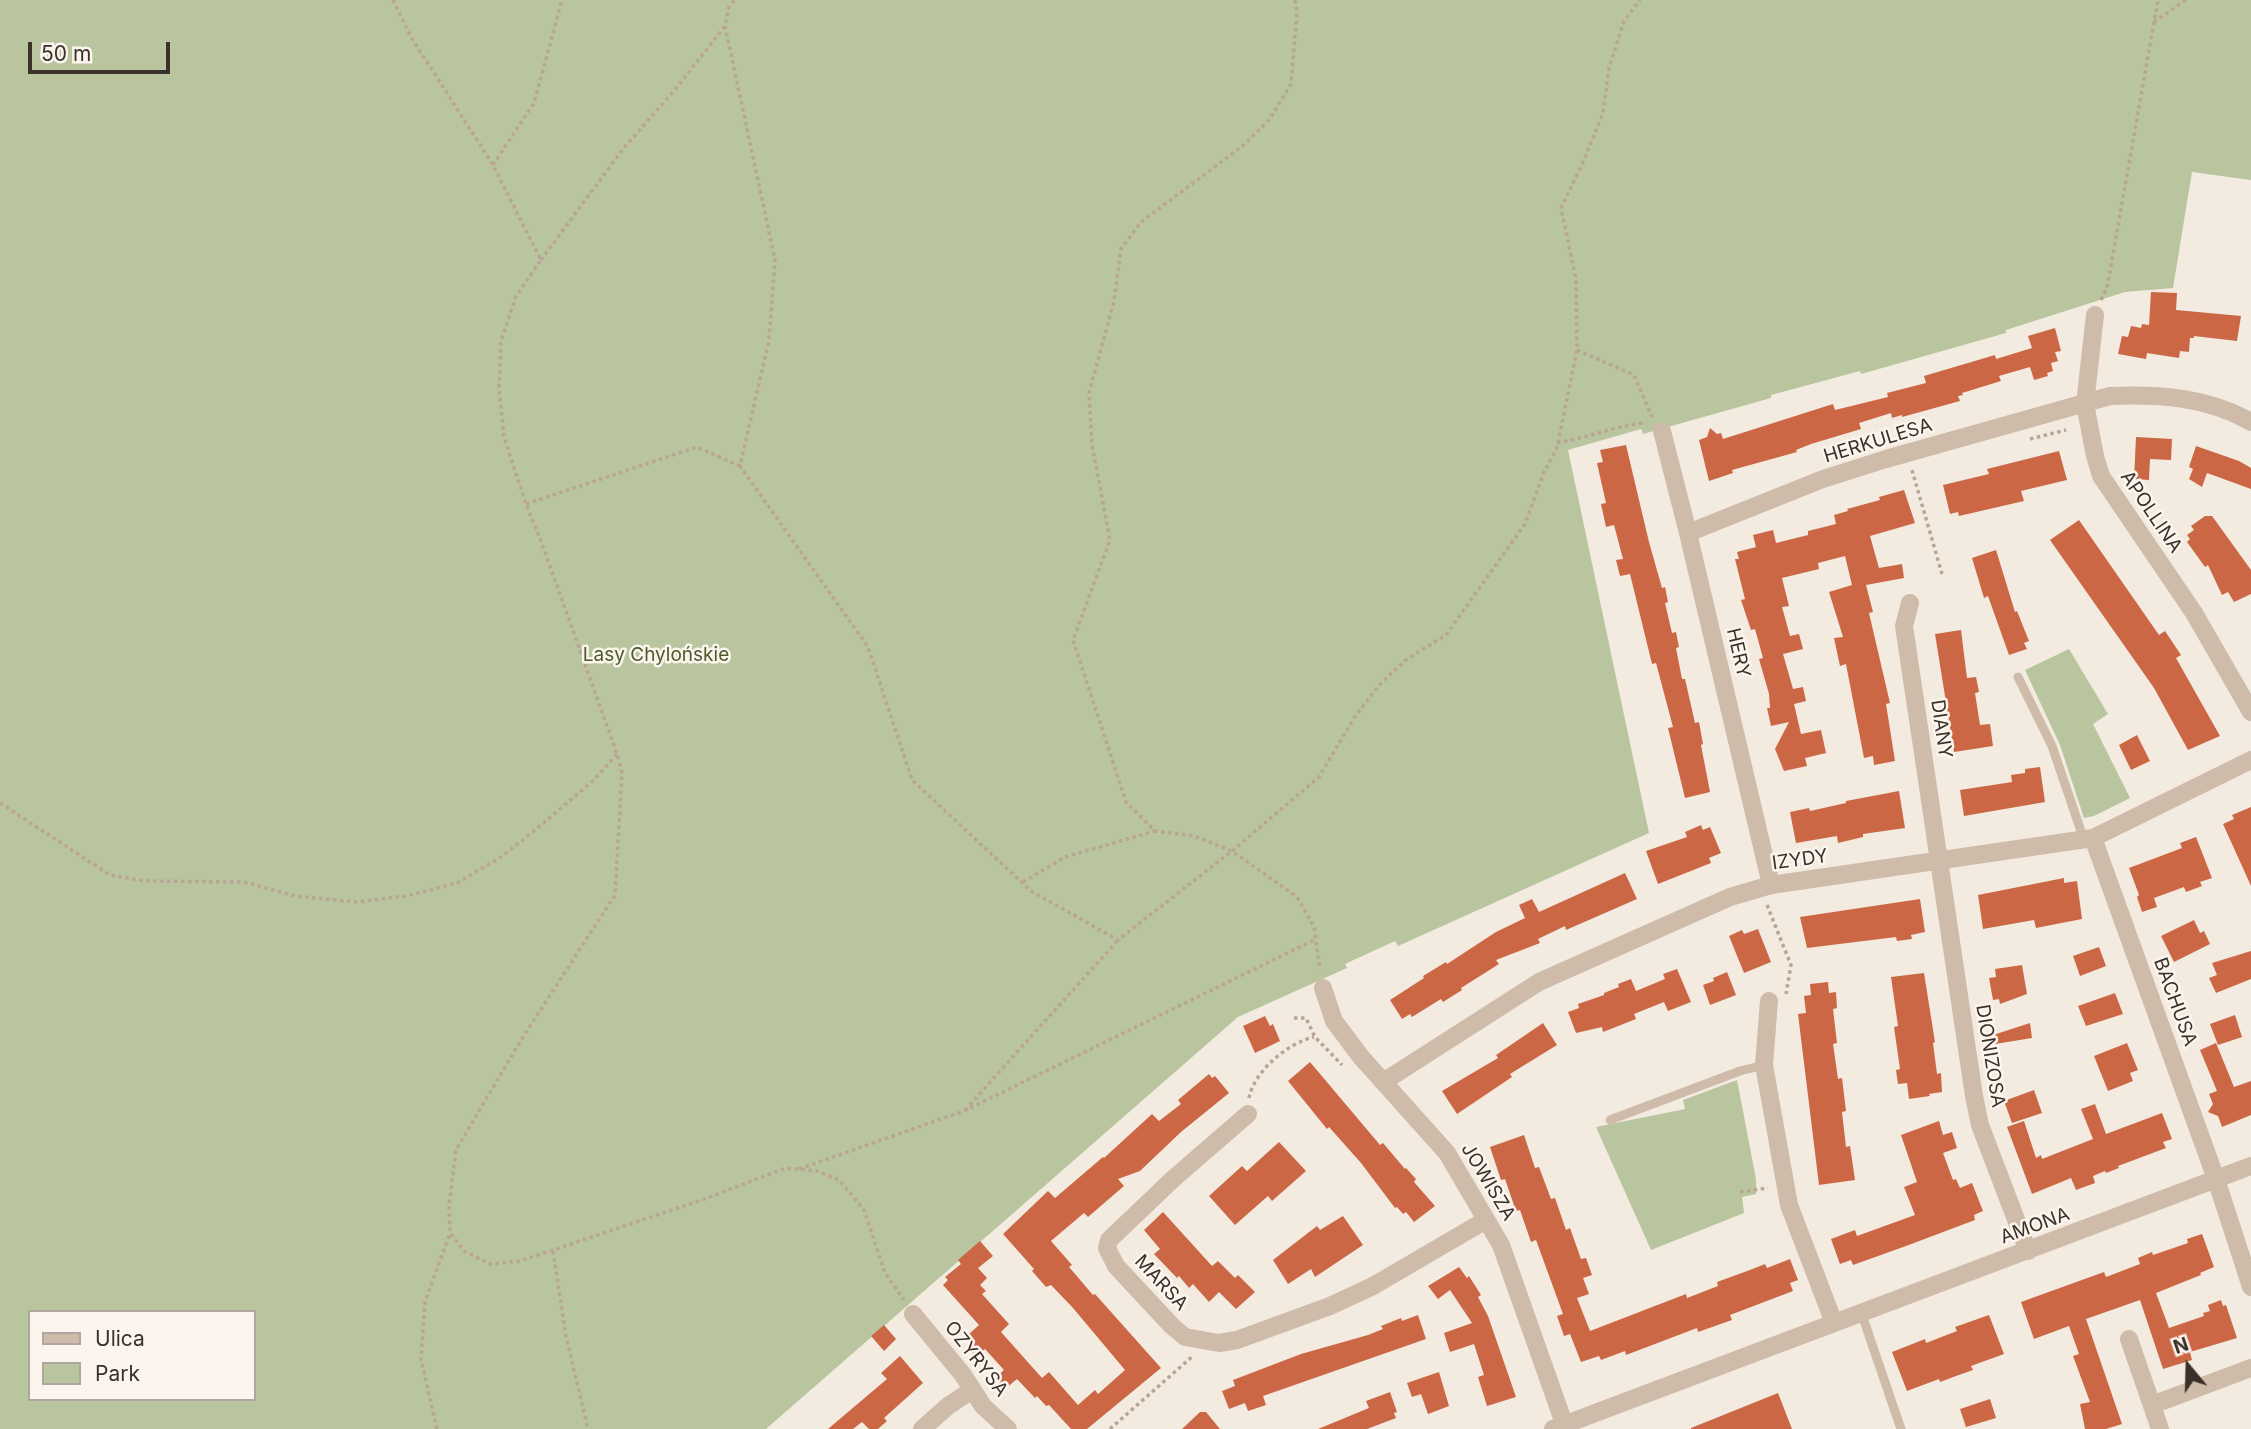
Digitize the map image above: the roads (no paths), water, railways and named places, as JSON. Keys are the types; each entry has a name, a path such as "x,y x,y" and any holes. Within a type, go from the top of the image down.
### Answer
{"street":[{"name":"APOLLINA","path":"2095,314 2085,404 2095,456 2109,490 2194,613 2251,712"},
{"name":"HERKULESA","path":"1688,533 1823,479 2110,397 2141,395 2186,398 2219,407 2251,422"},
{"name":"HERY","path":"1660,430 1688,533 1771,885"},
{"name":"DIANY","path":"1910,603 1904,626 1939,861"},
{"name":"IZYDY","path":"1383,1082 1548,977 1730,897 1771,885 2089,839 2251,760"},
{"name":"BACHUSA","path":"2089,839 2216,1180 2251,1287"},
{"name":"DIONIZOSA","path":"1939,861 1980,1125 2028,1251"},
{"name":"JOWISZA","path":"1322,988 1334,1021 1383,1082 1447,1153 1501,1245 1561,1428"},
{"path":"1769,1000 1764,1065 1789,1205 1834,1323"},
{"name":"MARSA","path":"1248,1114 1172,1179 1109,1240 1107,1248 1116,1266 1185,1337 1219,1343 1237,1340 1330,1306 1373,1286 1486,1220"},
{"name":"AMONA","path":"1561,1428 2251,1166"},
{"name":"OZYRYSA","path":"913,1314 963,1375 984,1406 1008,1429"},
{"path":"2129,1339 2160,1429"},
{"path":"2152,1405 2251,1368"},
{"path":"922,1429 948,1406 972,1390"}],"lane":[{"path":"2018,677 2052,746 2089,839"},
{"path":"1610,1120 1740,1071 1764,1065"},
{"path":"1861,1312 1901,1429"}],"park label":[{"name":"Lasy Chylońskie","path":"656,655"}]}
